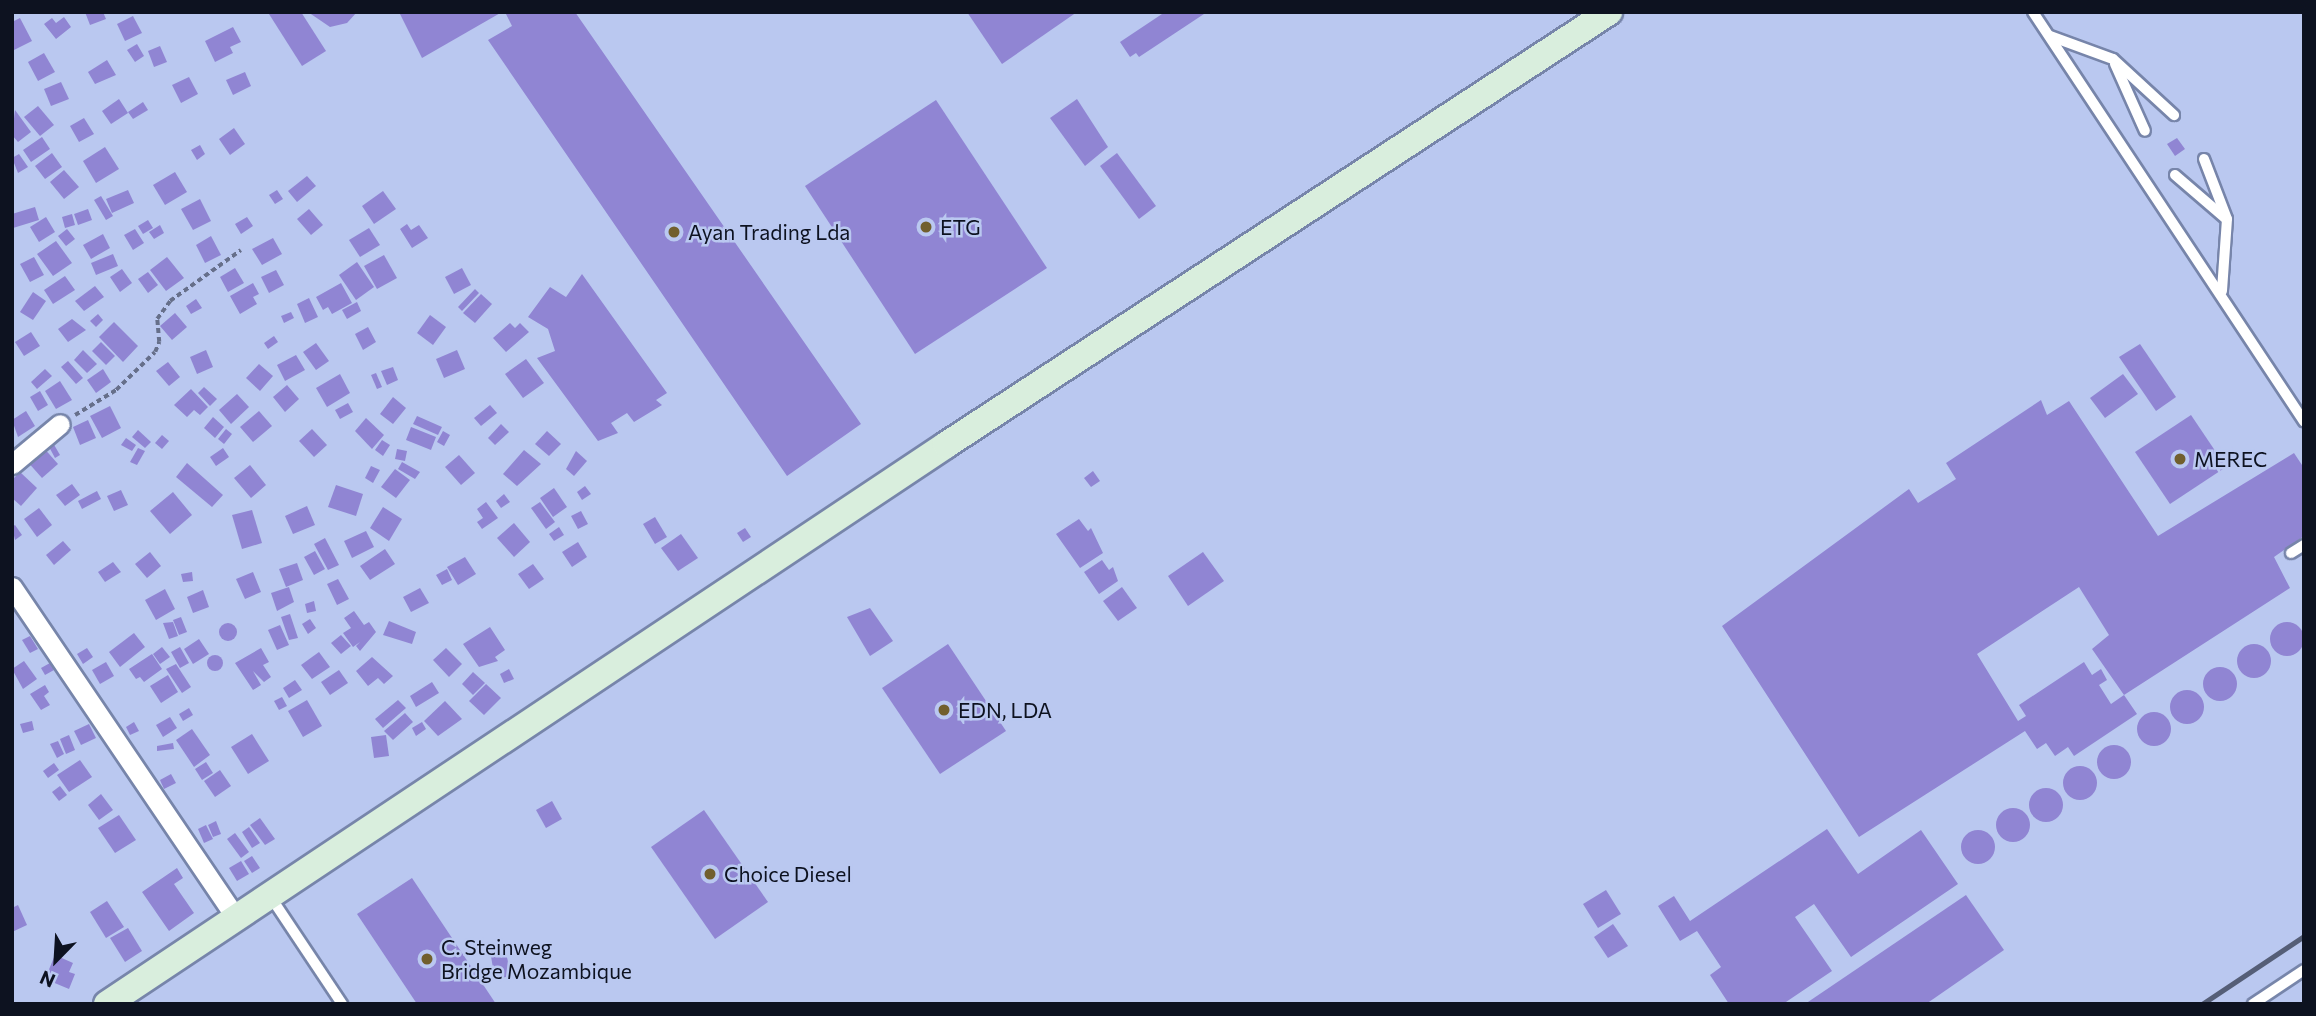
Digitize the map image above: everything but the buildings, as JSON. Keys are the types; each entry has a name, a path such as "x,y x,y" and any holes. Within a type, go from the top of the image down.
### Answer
{"main road":[{"path":"107,1004 958,437 1609,12"}],"street":[{"path":"12,464 60,424"},
{"path":"12,587 236,918"}],"lane":[{"path":"2033,12 2221,291 2304,421"},
{"path":"2049,36 2113,59 2174,114"},
{"path":"2113,59 2145,131"},
{"path":"2204,159 2227,219 2221,291"},
{"path":"2175,176 2227,219"},
{"path":"2291,553 2304,545"},
{"path":"270,895 342,1004"},
{"path":"2253,1004 2304,970"}],"path":[{"path":"60,424 134,375 155,352 159,342 157,319 170,300 241,250"}],"railway":[{"path":"2202,1004 2304,936"}],"place":[{"name":"ETG","path":"926,227"},
{"name":"Ayan Trading Lda","path":"674,232"},
{"name":"MEREC","path":"2180,459"},
{"name":"EDN, LDA","path":"944,710"},
{"name":"Choice Diesel","path":"710,874"},
{"name":"C. Steinweg Bridge Mozambique","path":"427,959"}]}
